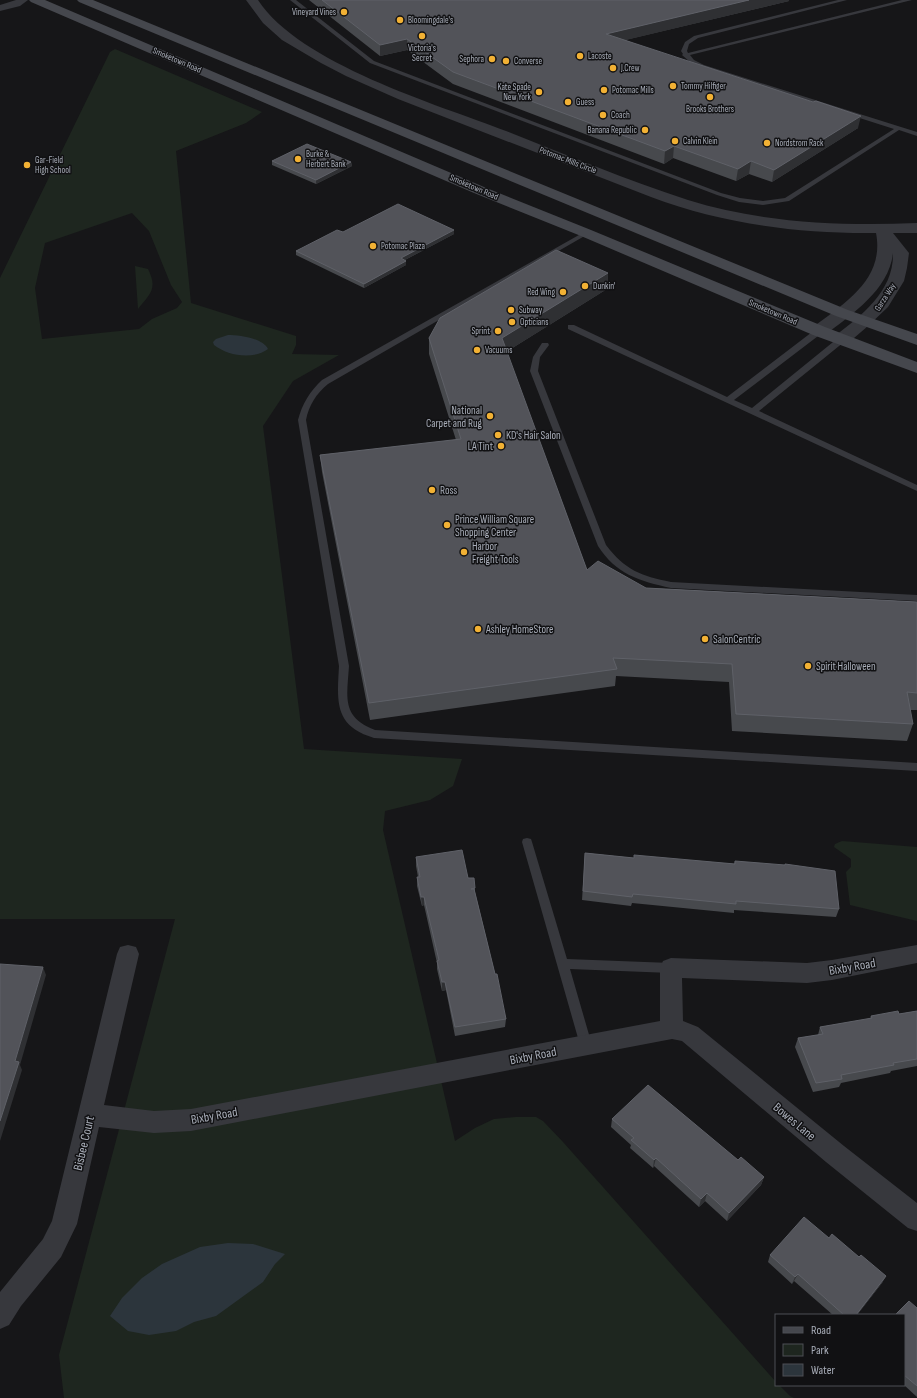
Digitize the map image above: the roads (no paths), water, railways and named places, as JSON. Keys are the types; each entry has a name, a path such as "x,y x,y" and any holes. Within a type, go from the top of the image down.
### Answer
{"main road":[{"name":"Smoketown Road","path":"35,0 479,190 586,233 819,332 917,368"},
{"name":"Smoketown Road","path":"83,0 864,322 917,340"},
{"path":"320,121 346,109"}],"street":[{"path":"0,8 16,4 23,0"},
{"name":"Potomac Mills Circle","path":"252,0 266,19 277,30 299,46 322,59 395,92 670,200 698,208 754,220 837,229 883,230 917,228"},
{"path":"837,229 856,237 875,250"},
{"path":"883,230 901,253 917,236"},
{"name":"Garza Way","path":"819,332 863,295 871,286 878,274 875,250 886,246 883,230"},
{"name":"Garza Way","path":"841,340 879,308 893,288 898,273 901,253"},
{"name":"Bisbee Court","path":"0,1316 12,1297 52,1248 64,1224 128,954"},
{"name":"Bixby Road","path":"671,968 807,973 832,970 917,954"},
{"path":"671,968 672,1029"},
{"name":"Bixby Road","path":"90,1115 154,1122 191,1120 672,1029"},
{"name":"Bowes Lane","path":"672,1029 684,1031 690,1034 835,1154 917,1218"}],"lane":[{"path":"293,0 372,62 719,194 739,200 763,203 787,200 899,128"},
{"path":"844,0 696,37 685,46 684,51 692,61 702,66 917,134"},
{"path":"686,55 909,0"},
{"path":"586,233 325,382 314,391 307,402 302,420 344,666 342,703 344,713 351,724 362,731 374,734 917,767"},
{"path":"571,328 917,488"},
{"path":"728,400 819,332"},
{"path":"753,412 841,340"},
{"path":"545,345 535,360 534,371 602,546 616,563 632,573 650,581 671,585 917,598"},
{"path":"527,842 586,1045"},
{"path":"563,964 671,968"}],"water":[{"path":"228,335 256,340 265,345 268,349 255,355 241,355 226,352 214,345 213,342 216,339"},
{"path":"228,1243 253,1244 285,1254 275,1264 263,1282 216,1316 194,1322 176,1331 149,1335 128,1331 110,1316 122,1298 142,1278 162,1264 200,1247"}],"place":[{"name":"Vineyard Vines","path":"344,12"},
{"name":"Bloomingdale's","path":"400,20"},
{"name":"Victoria's Secret","path":"422,36"},
{"name":"Lacoste","path":"580,56"},
{"name":"Sephora","path":"492,59"},
{"name":"Converse","path":"506,61"},
{"name":"J.Crew","path":"613,68"},
{"name":"Tommy Hilfiger","path":"673,86"},
{"name":"Potomac Mills","path":"604,90"},
{"name":"Kate Spade New York","path":"539,92"},
{"name":"Brooks Brothers","path":"710,97"},
{"name":"Guess","path":"568,102"},
{"name":"Coach","path":"603,115"},
{"name":"Banana Republic","path":"645,130"},
{"name":"Calvin Klein","path":"675,141"},
{"name":"Nordstrom Rack","path":"767,143"},
{"name":"Burke & Herbert Bank","path":"298,159"},
{"name":"Gar-Field High School","path":"27,165"},
{"name":"Potomac Plaza","path":"373,246"},
{"name":"Dunkin'","path":"585,286"},
{"name":"Red Wing","path":"563,292"},
{"name":"Subway","path":"511,310"},
{"name":"Opticians","path":"512,322"},
{"name":"Sprint","path":"498,331"},
{"name":"Vacuums","path":"477,350"},
{"name":"National Carpet and Rug","path":"490,416"},
{"name":"KD's Hair Salon","path":"498,435"},
{"name":"LA Tint","path":"501,446"},
{"name":"Ross","path":"432,490"},
{"name":"Prince William Square Shopping Center","path":"447,525"},
{"name":"Harbor Freight Tools","path":"464,552"},
{"name":"Ashley HomeStore","path":"478,629"},
{"name":"SalonCentric","path":"705,639"},
{"name":"Spirit Halloween","path":"808,666"}]}
